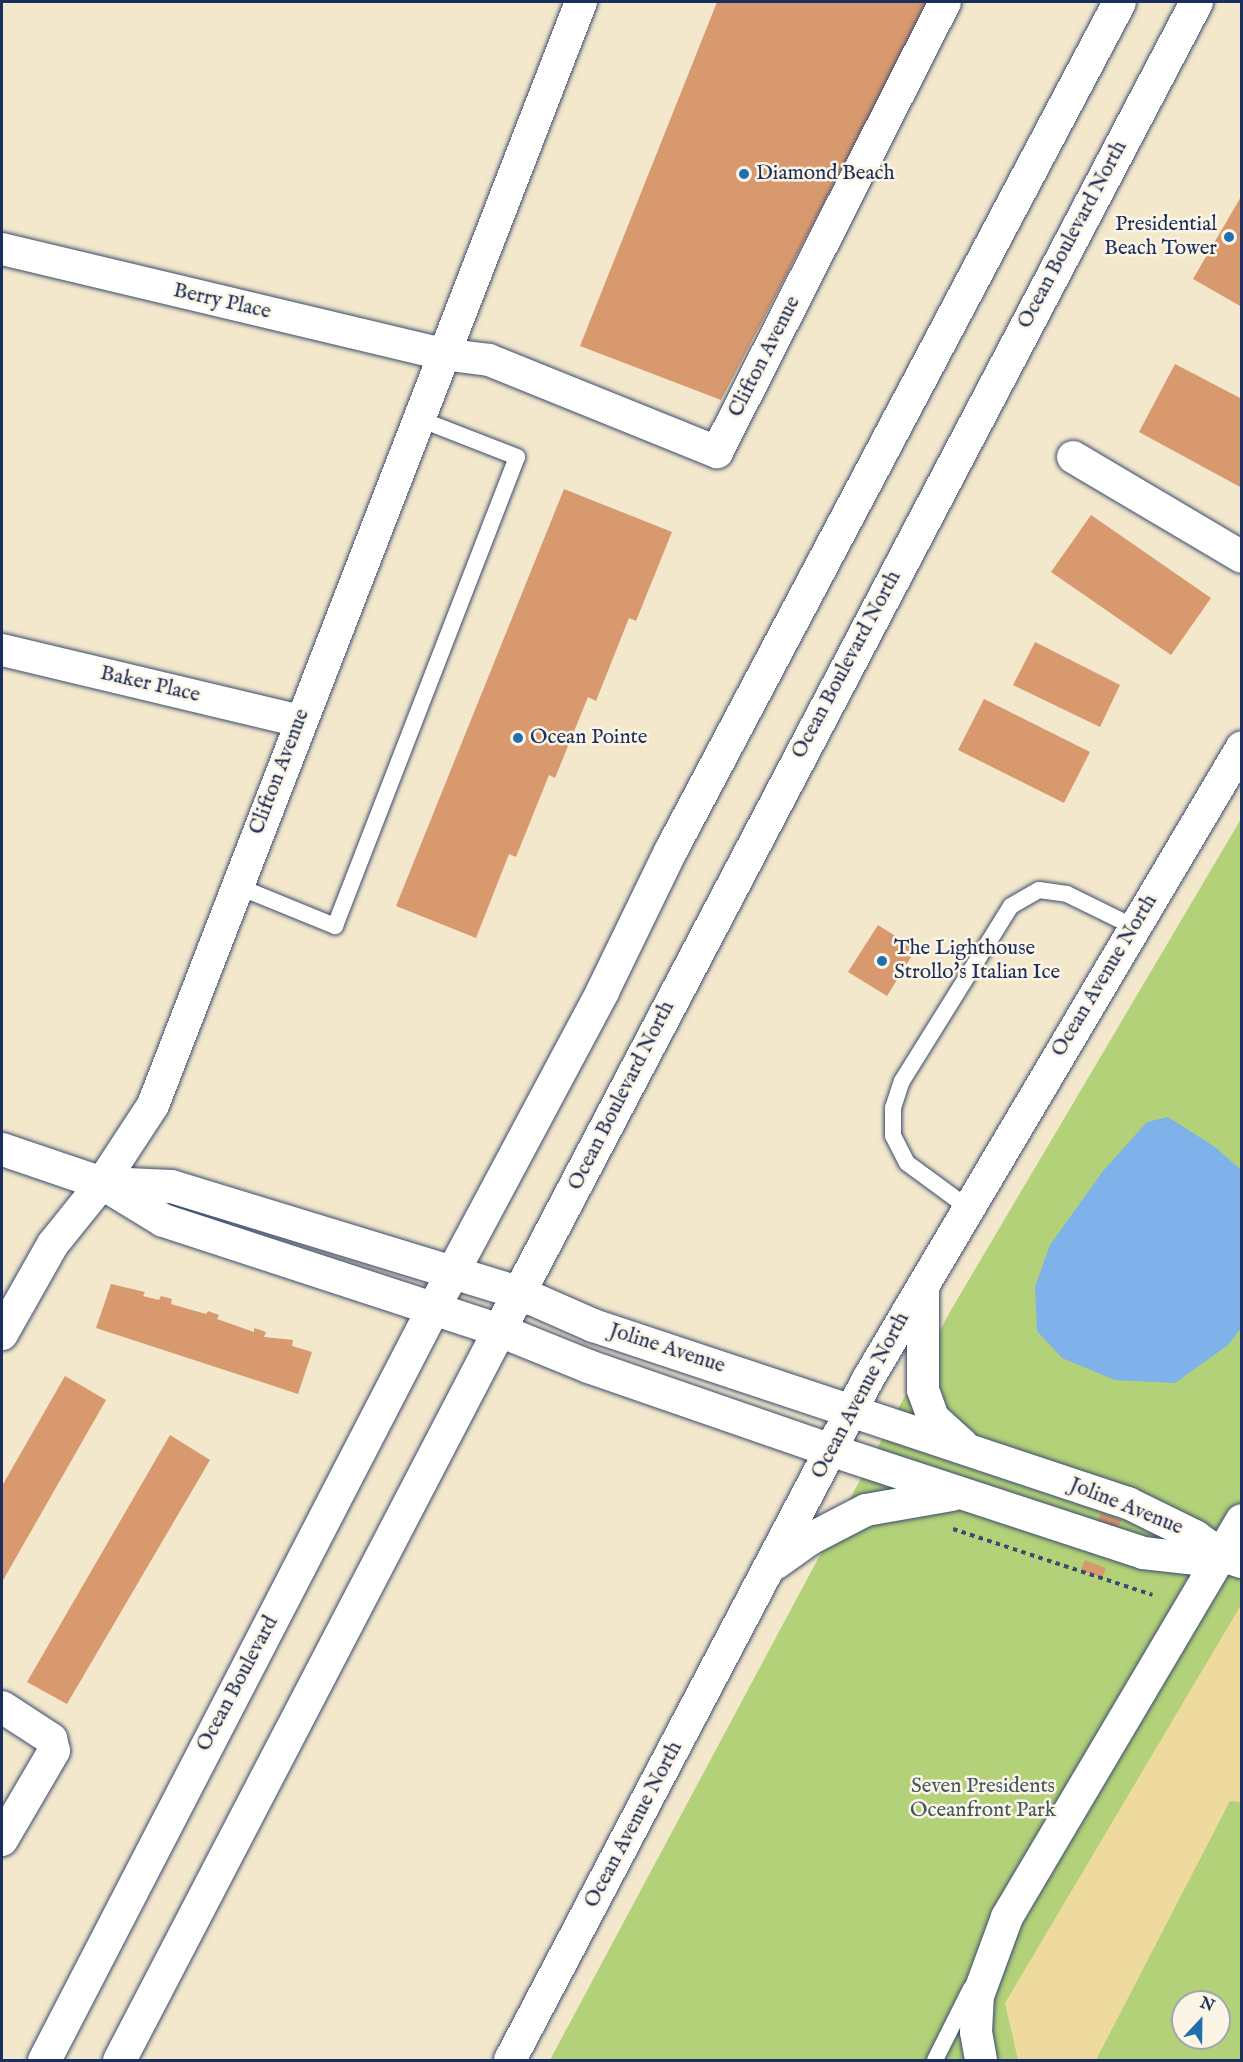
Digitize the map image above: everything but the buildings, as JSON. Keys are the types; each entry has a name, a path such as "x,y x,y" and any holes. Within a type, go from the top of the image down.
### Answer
{"main road":[{"path":"433,1308 602,991 670,851 1119,2"},
{"name":"Ocean Boulevard North","path":"499,1330 1196,2"},
{"name":"Joline Avenue","path":"2,1149 102,1183 163,1220 499,1330 588,1366 830,1450"},
{"name":"Joline Avenue","path":"102,1183 171,1186 453,1271 520,1293 593,1325 851,1411"},
{"name":"Ocean Boulevard","path":"44,2061 433,1308"},
{"path":"119,2061 499,1330"}],"street":[{"name":"Clifton Avenue","path":"2,1334 53,1244 102,1183 153,1104 299,721 581,2"},
{"name":"Clifton Avenue","path":"442,354 489,360 717,452 945,2"},
{"name":"Berry Place","path":"2,249 442,354"},
{"path":"1073,457 1242,556"},
{"name":"Baker Place","path":"2,650 299,721"},
{"name":"Ocean Avenue North","path":"510,2061 851,1411 967,1207 1242,747"},
{"path":"923,1282 923,1390 933,1418 967,1449"},
{"name":"Joline Avenue","path":"851,1411 1152,1513 1231,1559"},
{"name":"Joline Avenue","path":"830,1450 957,1494 1143,1553 1195,1559 1231,1559"},
{"path":"770,1568 810,1539 866,1510 957,1494"},
{"path":"981,2061 976,2032 978,1996 1006,1917 1231,1559 1242,1520"},
{"path":"2,1707 51,1739 54,1751 2,1840"}],"lane":[{"path":"237,886 335,926 518,457 417,418"},
{"path":"967,1207 907,1163 893,1136 893,1108 902,1081 1011,906 1039,890 1067,894 1134,927"},
{"path":"935,2061 1006,1917"}],"path":[{"path":"941,1525 1152,1595"}],"green space":[{"name":"Seven Presidents Oceanfront Park","path":"1241,819 1241,2060 550,2060 951,1310"}],"sand":[{"path":"1241,1605 1241,1802 1230,1801 1096,2060 1018,2060 1005,2003"}],"water":[{"path":"1168,1117 1215,1147 1241,1170 1241,1328 1228,1345 1175,1383 1115,1380 1062,1358 1037,1331 1035,1287 1050,1245 1103,1171 1147,1122"}],"place":[{"name":"Diamond Beach","path":"744,174"},
{"name":"Presidential Beach Tower","path":"1229,237"},
{"name":"Ocean Pointe","path":"518,738"},
{"name":"The Lighthouse Strollo's Italian Ice","path":"882,961"}]}
